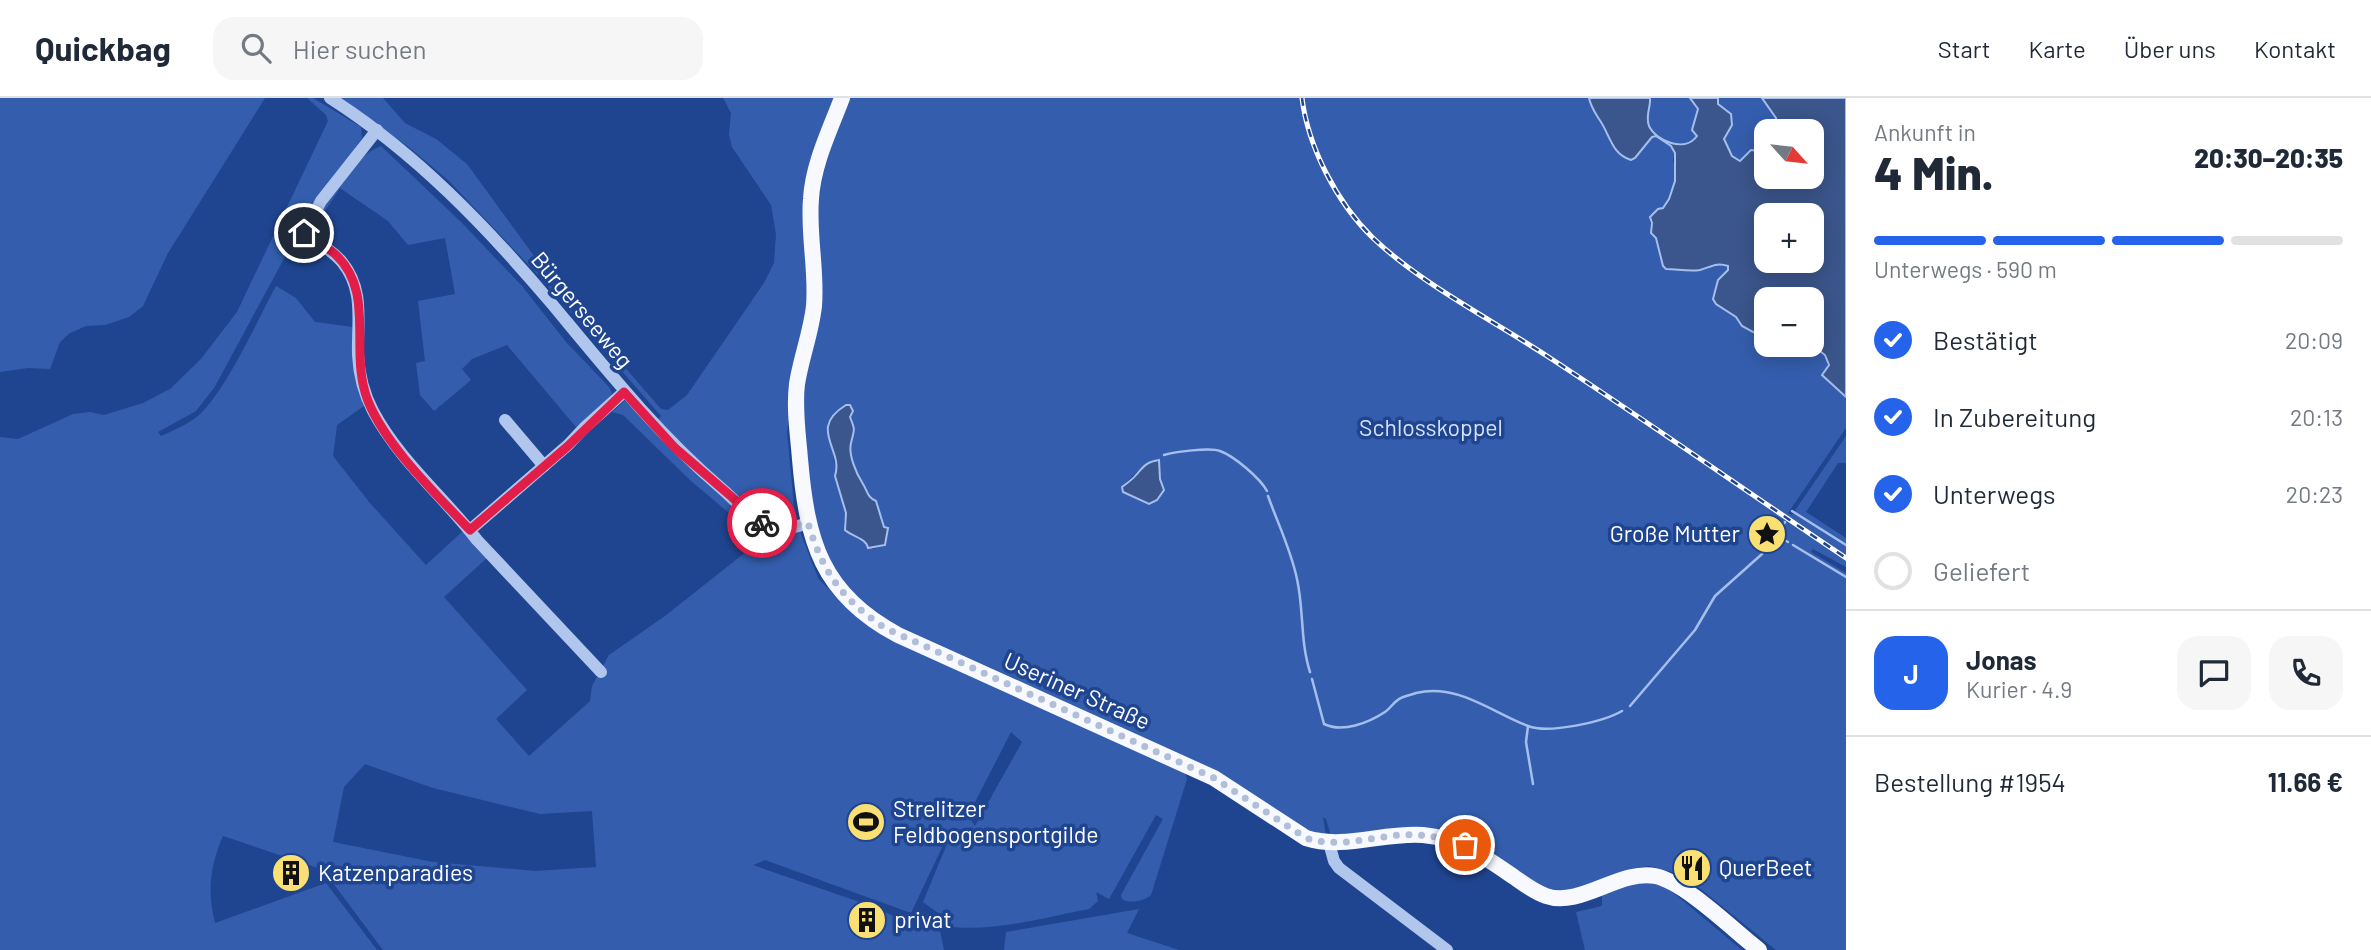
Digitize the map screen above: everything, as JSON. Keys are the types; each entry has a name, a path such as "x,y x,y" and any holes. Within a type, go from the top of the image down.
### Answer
{"main road":[{"name":"Useriner Straße","path":"842,98 817,165 811,199 814,299 796,405 802,485 808,523 820,558 833,581 852,604 885,628 1214,778 1300,835 1329,843 1401,835 1422,835 1453,841 1479,853 1534,891 1550,898 1568,897 1635,876 1655,876 1673,882 1686,891 1759,950"}],"street":[{"name":"Bürgerseeweg","path":"330,98 377,130 425,170 485,230 675,448 758,520 775,528 808,523"},
{"path":"377,130 328,191 304,233 336,255 348,269 355,286 359,303 359,364 365,393 384,429 423,480 601,672"},
{"path":"470,530 624,392"},
{"path":"505,419 544,466"},
{"path":"1329,843 1339,869 1447,950"}],"green space":[{"path":"0,98 265,98 168,253 143,306 129,317 105,325 86,326 70,333 60,342 50,369 28,368 0,372"},
{"path":"307,98 313,98 361,127 362,138 299,231 214,388 196,411 158,432 161,436 178,428 205,409 228,377 276,286 296,298 315,322 353,327 355,367 364,406 337,425 333,456 369,502 426,565 463,531 488,557 444,597 527,690 496,719 529,756 590,701 592,686 609,655 665,616 761,540 691,481 623,415 612,412 631,395 656,422 661,416 540,277 449,181 410,148 340,98 383,98 405,123 436,139 467,164 564,297 661,409 668,410 687,395 764,283 774,263 776,234 771,205 732,147 729,135 731,113 723,98 835,98 820,136 807,307 787,432 794,506 801,534 818,578 847,609 869,626 1185,772 1187,779 1151,895 1133,902 1125,901 1121,895 1163,819 1156,815 1109,899 1096,892 1098,901 1089,909 998,926 943,926 938,913 923,902 947,844 945,841 911,913 765,860 753,865 940,931 944,950 383,950 327,871 223,836 211,879 215,923 326,883 377,950 0,950 0,437 18,439 73,414 90,412 104,415 143,403 170,389 201,359 237,312 328,121 326,115","holes":["1011,732 1022,742 975,826 972,822 972,808","365,764 433,788 540,814 592,811 596,867 535,871 433,862 333,842 344,787"]},
{"name":"Schlosskoppel","path":"850,98 1589,98 1610,143 1641,151 1652,137 1656,136 1671,146 1675,153 1675,181 1667,205 1650,217 1651,233 1656,238 1663,267 1701,270 1712,264 1728,266 1728,270 1718,280 1713,299 1736,317 1742,326 1754,331 1754,357 1824,357 1824,353 1827,359 1825,378 1846,397 1846,428 1788,513 1792,515 1846,436 1846,463 1838,463 1806,512 1846,538 1846,567 1813,549 1811,552 1846,573 1846,950 1776,950 1677,873 1649,866 1635,868 1592,885 1568,891 1550,890 1537,885 1467,841 1331,836 1323,817 1326,836 1312,832 1297,826 1217,771 889,622 846,588 826,555 811,502 803,405 818,205 828,158","holes":["846,405 853,413 850,419 853,428 850,447 856,472 866,492 876,501 884,527 887,527 885,545 873,549 862,539 846,532 844,521 847,515 835,476 837,467 828,432 833,416","1159,460 1160,479 1131,495 1123,492 1122,487 1139,470"]},
{"path":"1650,98 1690,98 1698,112 1693,125 1697,136 1685,144 1678,144 1658,136 1648,122"},
{"path":"1718,98 1762,98 1776,119 1754,119 1754,150 1751,150 1744,159 1735,159 1724,139 1732,125 1728,110 1718,104"},
{"path":"381,146 461,222 522,286 566,342 609,387 612,393 610,398 576,427 507,345 472,359 462,369 471,380 434,411 420,395 416,363 425,361 418,301 455,294 445,238 408,245 388,221 340,188 313,229 349,170"},
{"path":"1644,881 1664,885 1742,950 1585,950 1576,912 1602,906 1602,893"},
{"path":"1139,909 1127,933 1179,950 1004,950 1006,932"}],"shaded area":[{"path":"1589,98 1650,98 1649,126 1664,140 1685,144 1697,136 1692,130 1698,109 1690,98 1718,98 1718,104 1731,114 1732,125 1724,139 1732,156 1740,161 1751,150 1754,150 1754,189 1824,189 1824,119 1776,119 1762,98 1846,98 1846,397 1822,375 1829,365 1824,354 1824,287 1754,287 1754,332 1742,326 1736,317 1713,299 1718,280 1728,270 1728,266 1717,265 1692,271 1666,269 1656,238 1651,233 1650,217 1663,208 1669,199 1675,181 1675,153 1671,146 1656,136 1652,137 1635,158 1631,160 1624,157 1615,148"},
{"path":"846,405 850,405 853,411 850,417 854,430 850,448 852,459 868,494 876,501 884,527 888,528 885,545 868,548 862,540 845,530 846,513 835,476 835,457 828,431 829,422"},
{"path":"1159,460 1160,479 1164,490 1157,500 1149,504 1123,492 1122,487 1143,467"}],"waterway":[{"path":"1164,455 1183,451 1220,451 1246,468 1267,491"},
{"path":"1268,496 1294,568 1310,672"},
{"path":"1792,511 1846,545"},
{"path":"1781,529 1785,522"},
{"path":"1759,525 1788,542"},
{"path":"1630,706 1695,630 1715,596 1762,554 1778,533"},
{"path":"1793,545 1846,577"},
{"path":"1312,679 1324,724 1331,727 1363,723 1385,712 1401,698 1431,691 1460,695 1537,728 1576,726 1622,711"},
{"path":"1528,726 1526,742 1533,784"}],"railway":[{"path":"1302,98 1311,136 1336,191 1360,224 1392,255 1434,286 1526,342 1846,558"}],"way so far":[{"path":"762,523 775,528 789,528 808,523 825,569 841,593 885,628 1227,784 1306,838 1339,843 1422,835 1440,837 1465,845"}],"place":[{"name":"Große Mutter","path":"1767,534"},
{"name":"Strelitzer Feldbogensportgilde","path":"866,822"},
{"name":"QuerBeet","path":"1692,868"},
{"name":"Katzenparadies","path":"291,873"},
{"name":"privat","path":"867,920"}],"route":[{"path":"304,233 336,255 352,277 359,303 359,364 362,383 373,411 423,480 470,530 568,446 624,392 675,448 762,523"}]}
